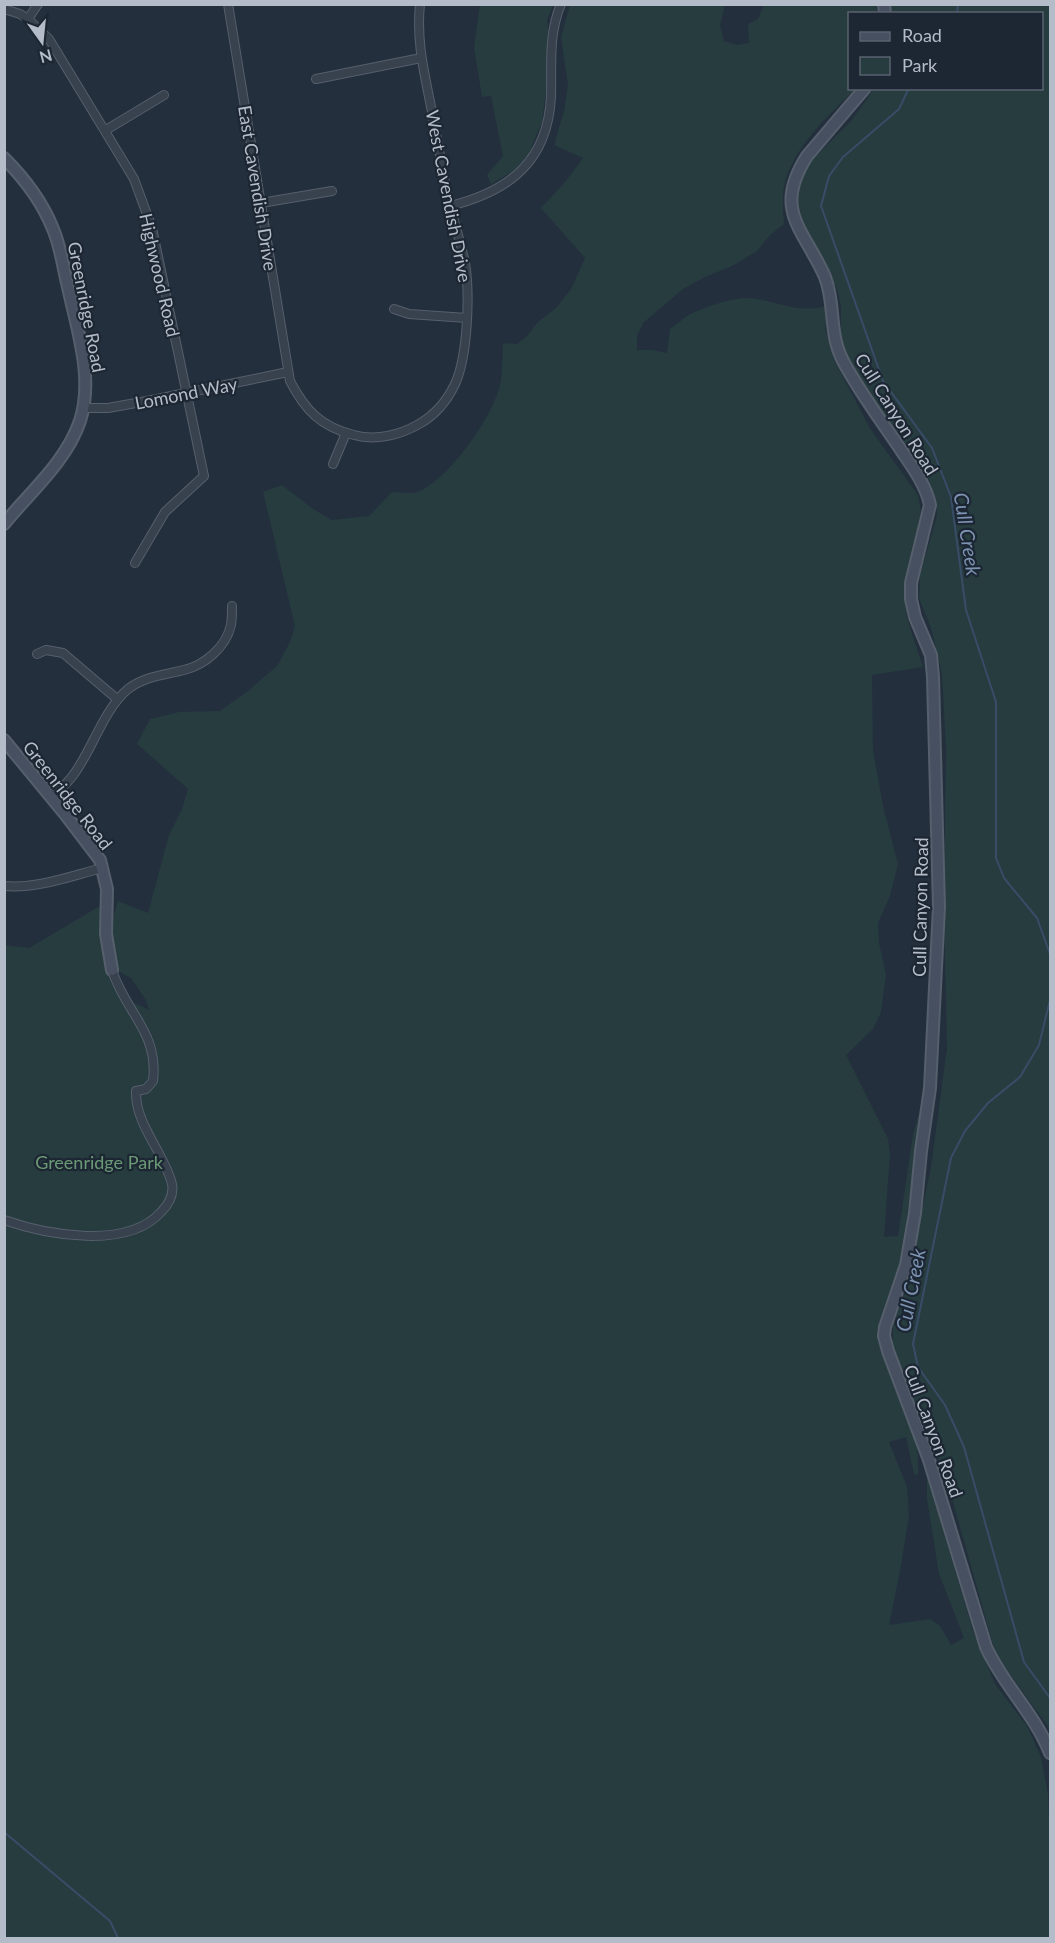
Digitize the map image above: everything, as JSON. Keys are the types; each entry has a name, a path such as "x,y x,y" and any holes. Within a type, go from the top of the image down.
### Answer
{"street":[{"path":"28,19 38,4"},
{"name":"East Cavendish Drive","path":"228,4 288,372"},
{"name":"West Cavendish Drive","path":"288,372 290,381 303,405 324,423 346,433 367,437 391,435 416,426 439,408 454,386 458,375 467,318 465,264 450,206 421,58 418,26 420,4"},
{"path":"450,206 476,200 503,186 521,172 538,148 546,129 551,98 551,40 561,4"},
{"name":"Highwood Road","path":"4,9 28,19 49,39 134,179 152,228 204,476 165,512 135,563"},
{"path":"316,79 421,58"},
{"name":"Cull Canyon Road","path":"863,90 799,168 792,186 791,204 798,230 827,284 834,336 839,352 857,384 915,471 927,493 930,505 912,583 911,599 915,617 931,655 933,677 939,907 930,1089 915,1213 906,1265 888,1315 884,1336 929,1460 986,1647 994,1665 1036,1725 1050,1752"},
{"path":"106,130 164,95"},
{"name":"Greenridge Road","path":"4,524 66,449 79,423 86,391 85,374 58,242 36,195 7,164"},
{"path":"261,203 332,191"},
{"path":"394,309 409,314 467,318"},
{"name":"Lomond Way","path":"84,408 108,408 288,372"},
{"path":"333,464 346,433"},
{"path":"51,797 74,774 117,699 140,681 192,668 219,649 231,625 232,606"},
{"path":"37,654 46,650 63,653 117,699"},
{"name":"Greenridge Road","path":"4,740 93,850 102,868 107,889 106,934 115,982 148,1038 155,1068 153,1081 146,1089 136,1091 135,1102 172,1186 170,1202 155,1219 136,1229 110,1235 88,1236 50,1232 4,1220"},
{"path":"4,886 42,884 102,868"}],"green space":[{"path":"480,5 553,5 547,20 549,35 542,122 528,155 515,170 491,184 487,175 503,156 491,96 482,97 474,47"},
{"name":"Greenridge Park","path":"570,5 725,5 720,25 724,41 737,45 749,43 748,24 758,19 764,5 877,5 877,12 848,12 848,90 854,90 817,128 794,161 784,185 784,224 770,235 757,251 732,266 683,289 643,323 637,336 637,350 667,353 670,329 689,315 726,301 748,298 796,308 827,306 825,329 834,360 871,430 918,495 921,512 904,591 907,618 923,667 872,675 873,751 884,810 898,864 890,896 878,923 879,943 886,975 881,1012 873,1029 846,1055 888,1139 890,1154 884,1237 898,1236 913,1134 921,1107 902,1258 879,1322 882,1349 911,1423 918,1455 918,1475 914,1474 906,1437 889,1442 907,1487 909,1515 889,1625 930,1619 940,1626 951,1645 964,1638 939,1574 927,1499 927,1476 974,1634 995,1684 1027,1726 1041,1757 1048,1795 1050,1938 5,1938 5,945 29,948 105,903 114,985 121,997 149,1010 146,1000 131,978 114,969 112,922 118,901 148,913 169,835 182,809 188,789 137,744 150,719 179,712 220,711 277,666 290,642 295,626 263,492 282,485 313,509 332,520 369,516 392,492 417,492 432,483 457,460 469,445 496,398 500,385 503,343 517,344 538,322 556,308 571,289 585,258 541,208 583,158 554,145 564,111 568,85 561,38"},
{"path":"888,5 1050,5 1050,1729 996,1655 947,1481 893,1347 893,1325 907,1284 931,1167 947,1048 944,917 946,747 942,674 931,628 919,598 920,575 937,516 937,505 930,482 865,387 844,350 838,292 808,239 797,200 805,167 852,120 873,90 1043,90 1043,12 889,12"}],"waterway":[{"name":"Cull Creek","path":"957,12 958,4"},
{"name":"Cull Creek","path":"908,90 899,109 843,157 829,176 821,206 883,381 932,448 951,497 966,610 996,702 996,858 1004,878 1037,918 1050,954"},
{"name":"Cull Creek","path":"1050,1000 1039,1045 1020,1077 988,1103 965,1131 951,1158 913,1344 918,1367 945,1405 964,1447 1024,1662 1050,1698"},
{"path":"4,1832 110,1921 118,1938"}]}
